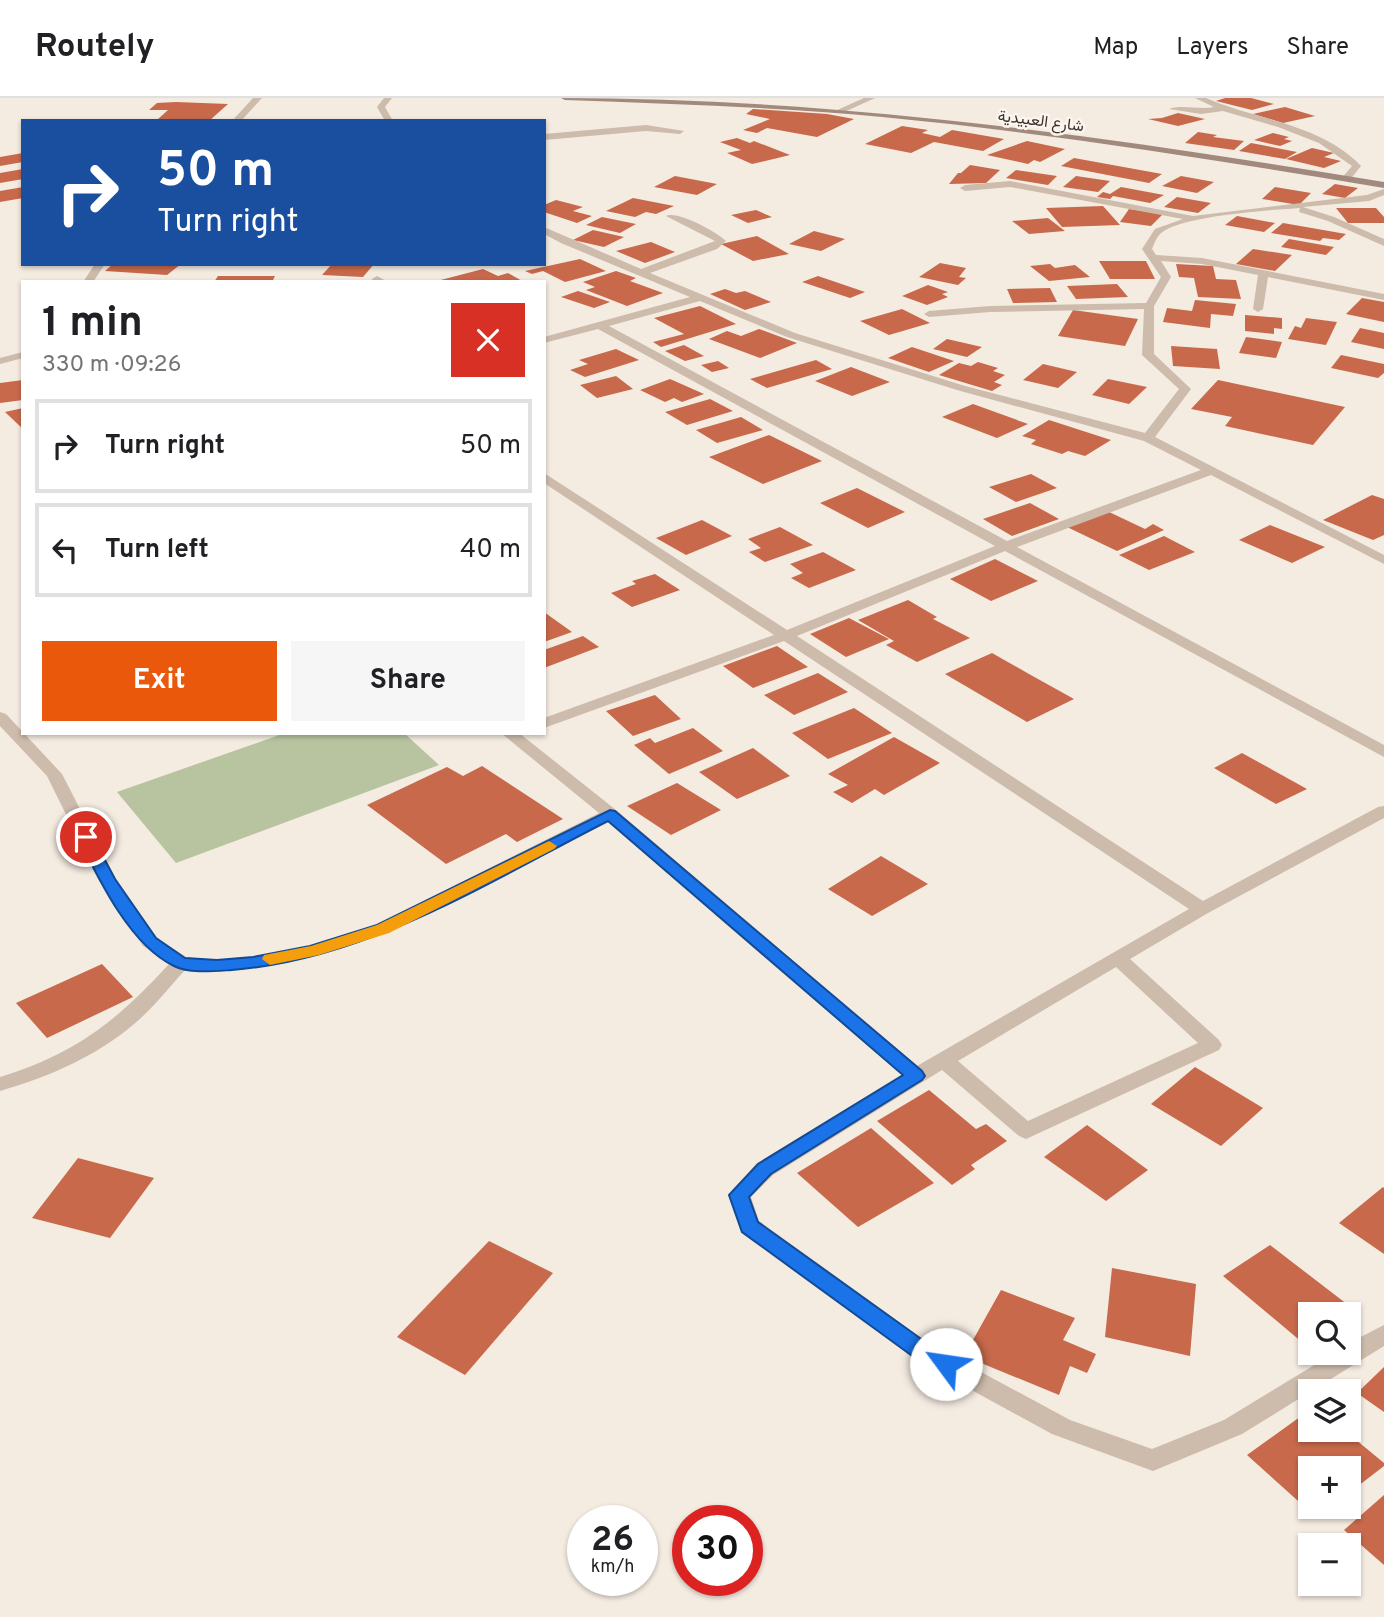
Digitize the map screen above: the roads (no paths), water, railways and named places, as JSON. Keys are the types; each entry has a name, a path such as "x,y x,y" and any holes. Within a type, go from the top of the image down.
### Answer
{"main road":[{"name":"شارع العبيدية","path":"565,98 839,111 1118,144 1384,185"}],"street":[{"path":"238,119 258,98"},
{"path":"388,98 382,107 388,119"},
{"path":"839,111 872,98"},
{"path":"1199,98 1220,109 1322,141 1357,166 1346,179"},
{"path":"1173,108 1200,112 1220,109"},
{"path":"546,137 646,128 680,131"},
{"path":"965,188 1010,184 1196,218"},
{"path":"1148,438 1185,389 1148,355 1149,306 1166,277 1147,249 1156,231 1173,222 1196,218 1369,198 1384,192"},
{"path":"1292,207 1331,219 1384,243"},
{"path":"639,273 713,247 721,241 713,234 671,216"},
{"path":"546,231 639,273 791,335 948,384 1148,438 1384,560"},
{"path":"1153,258 1202,261 1384,297"},
{"path":"1258,309 1263,273"},
{"path":"546,340 699,298"},
{"path":"929,314 990,309 1149,306"},
{"path":"601,326 1384,752"},
{"path":"0,361 21,356"},
{"path":"546,722 785,636 1006,546 1211,471"},
{"path":"546,478 1202,909"},
{"path":"0,717 54,774 107,879 150,942 181,963 253,963 313,951 383,929 610,814"},
{"path":"513,735 610,814 916,1076"},
{"path":"1384,811 1202,909 943,1059 765,1169 739,1195 750,1226 934,1358 1061,1427 1153,1460 1233,1427 1384,1334"},
{"path":"943,1059 1026,1131 1212,1045 1118,959"},
{"path":"0,1084 79,1053 129,1018 181,963"}]}
